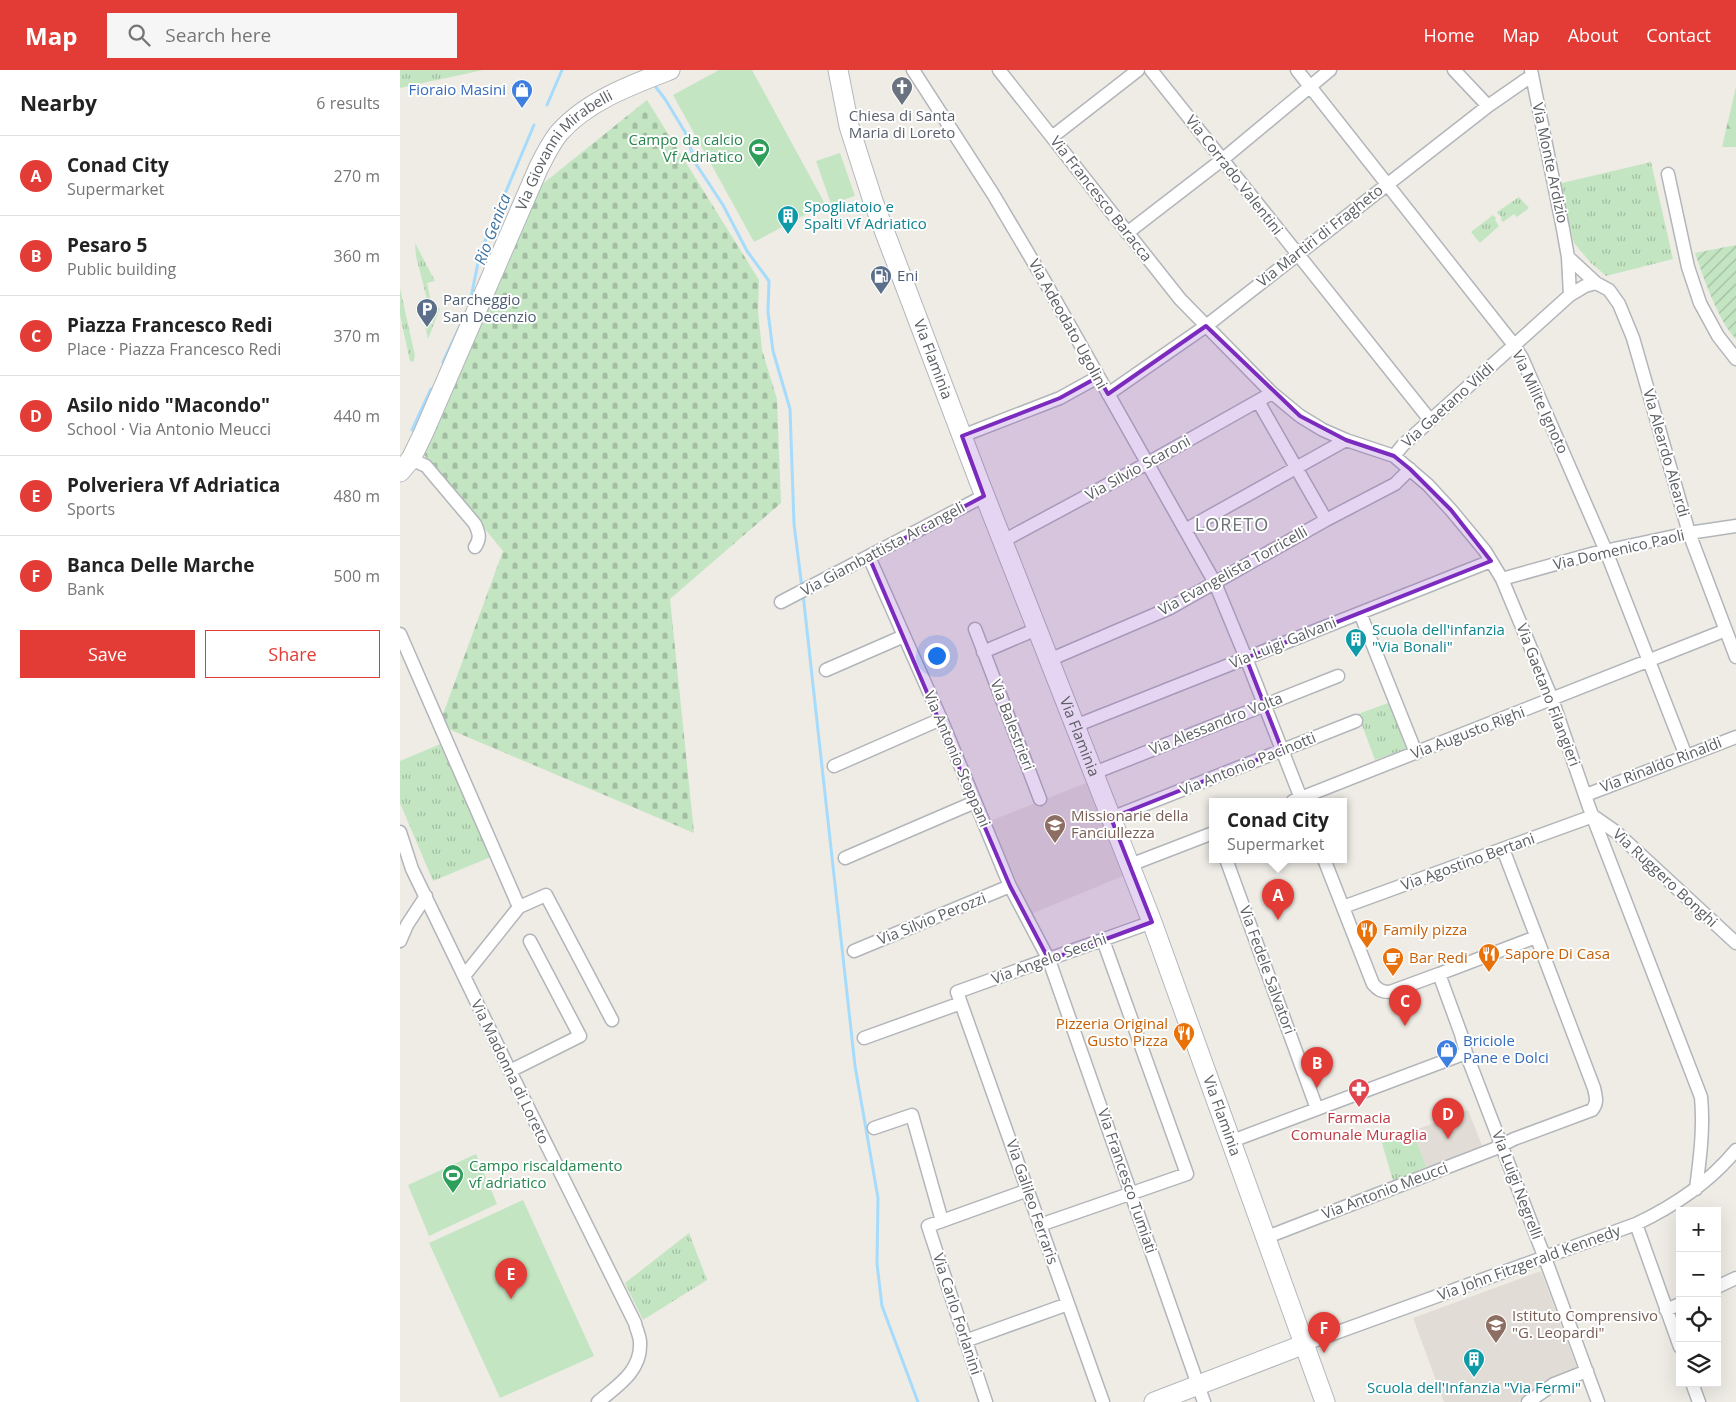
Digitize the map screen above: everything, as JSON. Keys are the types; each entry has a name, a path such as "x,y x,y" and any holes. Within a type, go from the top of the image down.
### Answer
{"street":[{"name":"Via Giovanni Mirabelli","path":"475,546 478,542 479,534 475,524 426,466 404,462 410,448 424,432 538,169 552,142 560,131 601,100 670,70"},
{"name":"Via Flaminia","path":"838,70 840,89 849,126 873,201 984,496 1152,922 1325,1402"},
{"name":"Via Adeodato Ugolini","path":"913,70 993,194 1044,280 1215,584 1282,750 1298,798"},
{"name":"Via Francesco Baracca","path":"999,70 1175,293 1206,326"},
{"path":"1052,137 1138,70"},
{"name":"Via Corrado Valentini","path":"1151,70 1430,420"},
{"name":"Via Milite Ignoto","path":"1297,70 1514,345 1522,358 1606,551 1686,756"},
{"path":"1127,233 1223,159 1330,70"},
{"path":"1454,70 1488,106"},
{"name":"Via Martiri di Fragheto","path":"1108,394 1206,326 1386,184 1532,74"},
{"name":"Via Monte Ardizio","path":"1532,74 1568,257 1570,295"},
{"path":"1668,174 1688,267 1700,303 1718,336 1736,357"},
{"path":"1568,257 1596,283"},
{"path":"1570,295 1585,286 1596,283"},
{"name":"Via Aleardo Aleardi","path":"1596,283 1609,290 1619,304 1633,338 1689,533 1736,657"},
{"name":"Via Gaetano Vildi","path":"1394,456 1430,420 1570,295"},
{"name":"Via Gaetano Filangieri","path":"1206,326 1272,392 1300,416 1323,430 1346,440 1394,456 1410,469 1451,510 1492,561 1502,579 1552,700 1593,816 1701,1097 1703,1115 1702,1140 1696,1188"},
{"path":"962,436 1060,398 1098,377"},
{"name":"Via Silvio Scaroni","path":"1003,541 1146,464 1272,392"},
{"path":"1258,401 1326,520"},
{"path":"1185,530 1346,440"},
{"name":"Via Evangelista Torricelli","path":"1049,660 1170,608 1326,520 1395,484 1410,469"},
{"name":"Via Giambattista Arcangeli","path":"781,602 984,496"},
{"name":"Via Domenico Paoli","path":"1502,579 1606,551 1689,533 1736,526"},
{"name":"Via Antonio Stoppani","path":"869,556 941,720 1010,886 1049,960"},
{"name":"Via Luigi Galvani","path":"1075,726 1492,561"},
{"path":"1360,613 1416,753"},
{"name":"Via Balestrieri","path":"975,629 1040,798"},
{"path":"983,652 1037,629"},
{"name":"Via Augusto Righi","path":"1304,798 1726,630"},
{"path":"400,634 519,907"},
{"path":"826,670 904,636"},
{"name":"Via Alessandro Volta","path":"1094,773 1338,676"},
{"path":"834,766 941,720"},
{"name":"Via Antonio Pacinotti","path":"1111,818 1356,721"},
{"name":"Via Rinaldo Rinaldi","path":"1586,795 1736,737"},
{"path":"845,858 975,802"},
{"name":"Via Agostino Bertani","path":"1343,907 1593,816"},
{"name":"Via Ruggero Bonghi","path":"1593,816 1616,832 1736,943"},
{"name":"Via Madonna di Loreto","path":"400,832 406,867 426,896 635,1323 640,1342 638,1362 632,1374 598,1402"},
{"path":"1130,866 1209,835"},
{"path":"1326,863 1372,984 1382,992 1390,992 1536,937 1503,849"},
{"name":"Via Fedele Salvatori","path":"1227,863 1317,1109"},
{"name":"Via Silvio Perozzi","path":"854,951 1010,886"},
{"path":"464,976 519,907 546,895 612,1020"},
{"path":"400,940 406,926 426,896"},
{"name":"Via Angelo Secchi","path":"961,1002 957,992 1152,922"},
{"name":"Via Antonio Meucci","path":"1267,1237 1592,1110 1596,1099 1594,1088 1536,937"},
{"path":"1040,1226 1187,1174 1103,940"},
{"path":"510,1071 580,1036 530,941"},
{"name":"Via Francesco Tumiati","path":"1049,960 1201,1394"},
{"name":"Via Luigi Negrelli","path":"1439,974 1466,1053 1598,1402"},
{"path":"864,1038 961,1002"},
{"name":"Via Galileo Ferraris","path":"961,1002 1103,1402"},
{"path":"1232,1141 1466,1053"},
{"path":"874,1128 912,1115 942,1221 1028,1190"},
{"name":"Via John Fitzgerald Kennedy","path":"1305,1344 1636,1224 1660,1212 1696,1188 1726,1163 1736,1150"},
{"name":"Via Carlo Forlanini","path":"942,1221 928,1226 986,1402"},
{"path":"1636,1224 1678,1342"},
{"path":"1721,1285 1736,1278"},
{"path":"965,1341 1068,1304"},
{"path":"1666,1310 1676,1306"},
{"path":"1154,1402 1201,1394 1305,1344"},
{"path":"1528,1402 1554,1384 1587,1372"},
{"path":"1693,1387 1699,1402"}],"highlighted area":[{"path":"1206,326 1300,416 1346,440 1394,456 1410,469 1451,510 1491,561 1246,658 1282,750 1111,818 1152,922 1049,960 1010,886 869,557 984,496 962,436 1060,398 1098,377 1108,394"}],"shaded area":[{"name":"Missionarie della Fanciullezza","path":"1086,783 1123,876 1031,914 990,821"},
{"path":"1468,1110 1483,1148 1427,1170 1413,1131"},
{"name":"Istituto Comprensivo \"G. Leopardi\"","path":"1541,1271 1578,1371 1545,1382 1519,1402 1444,1402 1413,1318"}],"green space":[{"path":"400,70 483,70 400,88"},
{"name":"Campo da calcio Vf Adriatico","path":"719,70 752,70 825,204 754,242 673,95"},
{"path":"1736,87 1736,147 1722,147"},
{"path":"647,100 759,280 758,310 762,350 777,399 781,503 670,599 694,833 439,725 503,551 421,451 540,186"},
{"path":"840,153 855,196 831,204 816,161"},
{"path":"1651,162 1673,259 1606,276 1591,263 1574,243 1558,184"},
{"path":"1519,197 1529,208 1517,217 1514,214 1503,222 1497,212"},
{"path":"1493,215 1499,226 1480,243 1471,232"},
{"path":"415,243 435,281 427,283 433,310 440,308 428,339 425,325 433,323 416,256"},
{"path":"1736,245 1736,339 1718,311 1695,253"},
{"path":"400,288 415,356 413,362 410,361 400,315"},
{"path":"1391,702 1406,749 1375,760 1358,714"},
{"path":"445,742 493,856 433,881 400,803 400,761"},
{"path":"1413,1131 1426,1167 1393,1181 1382,1143"},
{"name":"Campo riscaldamento vf adriatico","path":"476,1154 497,1204 429,1236 408,1185"},
{"path":"523,1200 594,1356 500,1398 429,1243"},
{"path":"689,1233 707,1280 643,1320 625,1283"}],"waterway":[{"name":"Rio Genica","path":"547,105 562,70"},
{"path":"655,86 685,132 696,164 723,205 747,251 769,281 768,312 773,351 790,409 794,524 802,588"},
{"name":"Rio Genica","path":"469,307 480,253 534,125"},
{"name":"Rio Genica","path":"443,362 461,324"},
{"name":"Rio Genica","path":"412,430 431,389"},
{"path":"803,594 855,1066 878,1198 877,1264 882,1306 918,1402"}],"place":[{"name":"Chiesa di Santa Maria di Loreto","path":"902,106"},
{"name":"Fioraio Masini","path":"522,109"},
{"name":"Campo da calcio Vf Adriatico","path":"759,168"},
{"name":"Spogliatoio e Spalti Vf Adriatico","path":"788,235"},
{"name":"Eni","path":"881,295"},
{"name":"Parcheggio San Decenzio","path":"427,328"},
{"name":"Scuola dell'infanzia \"Via Bonali\"","path":"1356,658"},
{"name":"Missionarie della Fanciullezza","path":"1055,844"},
{"name":"Conad City","path":"1278,920"},
{"name":"Family pizza","path":"1367,949"},
{"name":"Sapore Di Casa","path":"1489,973"},
{"name":"Bar Redi","path":"1393,977"},
{"name":"Piazza Francesco Redi","path":"1405,1026"},
{"name":"Pizzeria Original Gusto Pizza","path":"1184,1052"},
{"name":"Briciole Pane e Dolci","path":"1447,1069"},
{"name":"Pesaro 5","path":"1317,1088"},
{"name":"Farmacia Comunale Muraglia","path":"1359,1108"},
{"name":"Asilo nido \"Macondo\"","path":"1448,1139"},
{"name":"Campo riscaldamento vf adriatico","path":"453,1194"},
{"name":"Polveriera Vf Adriatica","path":"511,1299"},
{"name":"Istituto Comprensivo \"G. Leopardi\"","path":"1496,1344"},
{"name":"Banca Delle Marche","path":"1324,1353"},
{"name":"Scuola dell'Infanzia \"Via Fermi\"","path":"1474,1378"}],"district":[{"name":"LORETO","path":"1232,525"}]}
